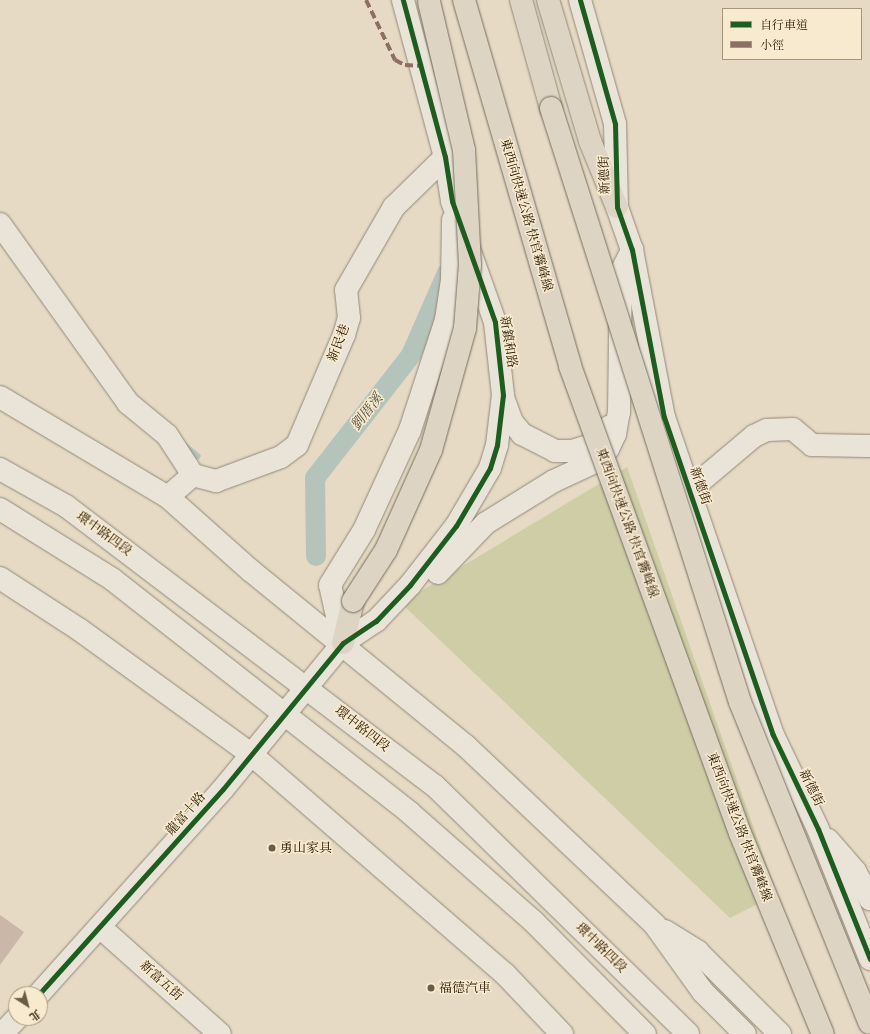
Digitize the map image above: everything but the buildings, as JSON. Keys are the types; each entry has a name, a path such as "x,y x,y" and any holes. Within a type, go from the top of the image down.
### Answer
{"highway":[{"path":"343,643 353,601 386,550 431,450 465,328 470,265 465,158 429,0"},
{"name":"東西向快速公路 快官霧峰線","path":"464,0 570,366 740,833 823,1034"},
{"path":"521,0 551,108 740,702 870,1023"},
{"path":"548,0 590,141 617,207"}],"street":[{"name":"新鎮和路","path":"343,643 376,621 456,526 490,468 497,445 503,395 495,322 452,201 445,157 403,0"},
{"name":"新德街","path":"580,0 615,124 617,207 632,250 664,417 773,735 818,829 870,959"},
{"name":"新民巷","path":"193,475 216,481 280,457 297,445 344,335 349,318 346,290 394,207 445,157"},
{"path":"343,643 330,586 389,479 410,430 446,320 454,246 452,201"},
{"path":"0,224 128,403 167,435 193,475 168,497"},
{"path":"343,643 388,627 456,551 486,524 554,481 595,462 615,434 619,412 622,272 632,250"},
{"path":"503,395 512,422 522,434 555,451 572,452 592,446 619,412"},
{"path":"0,397 168,497 250,570 343,643 466,746 655,925 703,992 745,1034"},
{"path":"690,490 754,436 767,430 793,429 812,445 870,446"},
{"name":"環中路四段","path":"0,469 66,506 308,687 435,786 688,1034"},
{"path":"0,509 112,579 284,717 410,813 527,916 645,1034"},
{"path":"0,578 80,630 252,755 505,974 562,1034"},
{"name":"龍富十路","path":"47,986 101,928 252,755 343,643"},
{"name":"新德街","path":"818,829 863,867 870,899"},
{"path":"655,925 698,952 780,1034"},
{"name":"新富五街","path":"101,928 220,1034"},
{"path":"2,1034 10,1026"}],"green space":[{"path":"627,467 777,894 730,918 401,603"}],"waterway":[{"name":"劉厝溪","path":"316,556 315,478 411,355 447,273"},
{"path":"183,444 198,456"}],"marked path":[{"path":"366,0 395,60 405,65 423,66"}],"cycle path":[{"path":"46,986 223,789 343,643 376,621 410,585 456,526 490,468 497,445 503,395 495,322 452,201 445,157 403,0"},
{"path":"580,0 615,124 617,207 632,250 664,417 773,735 818,829 870,959"}],"place":[{"name":"勇山家具","path":"272,848"},
{"name":"福德汽車","path":"431,988"}]}
